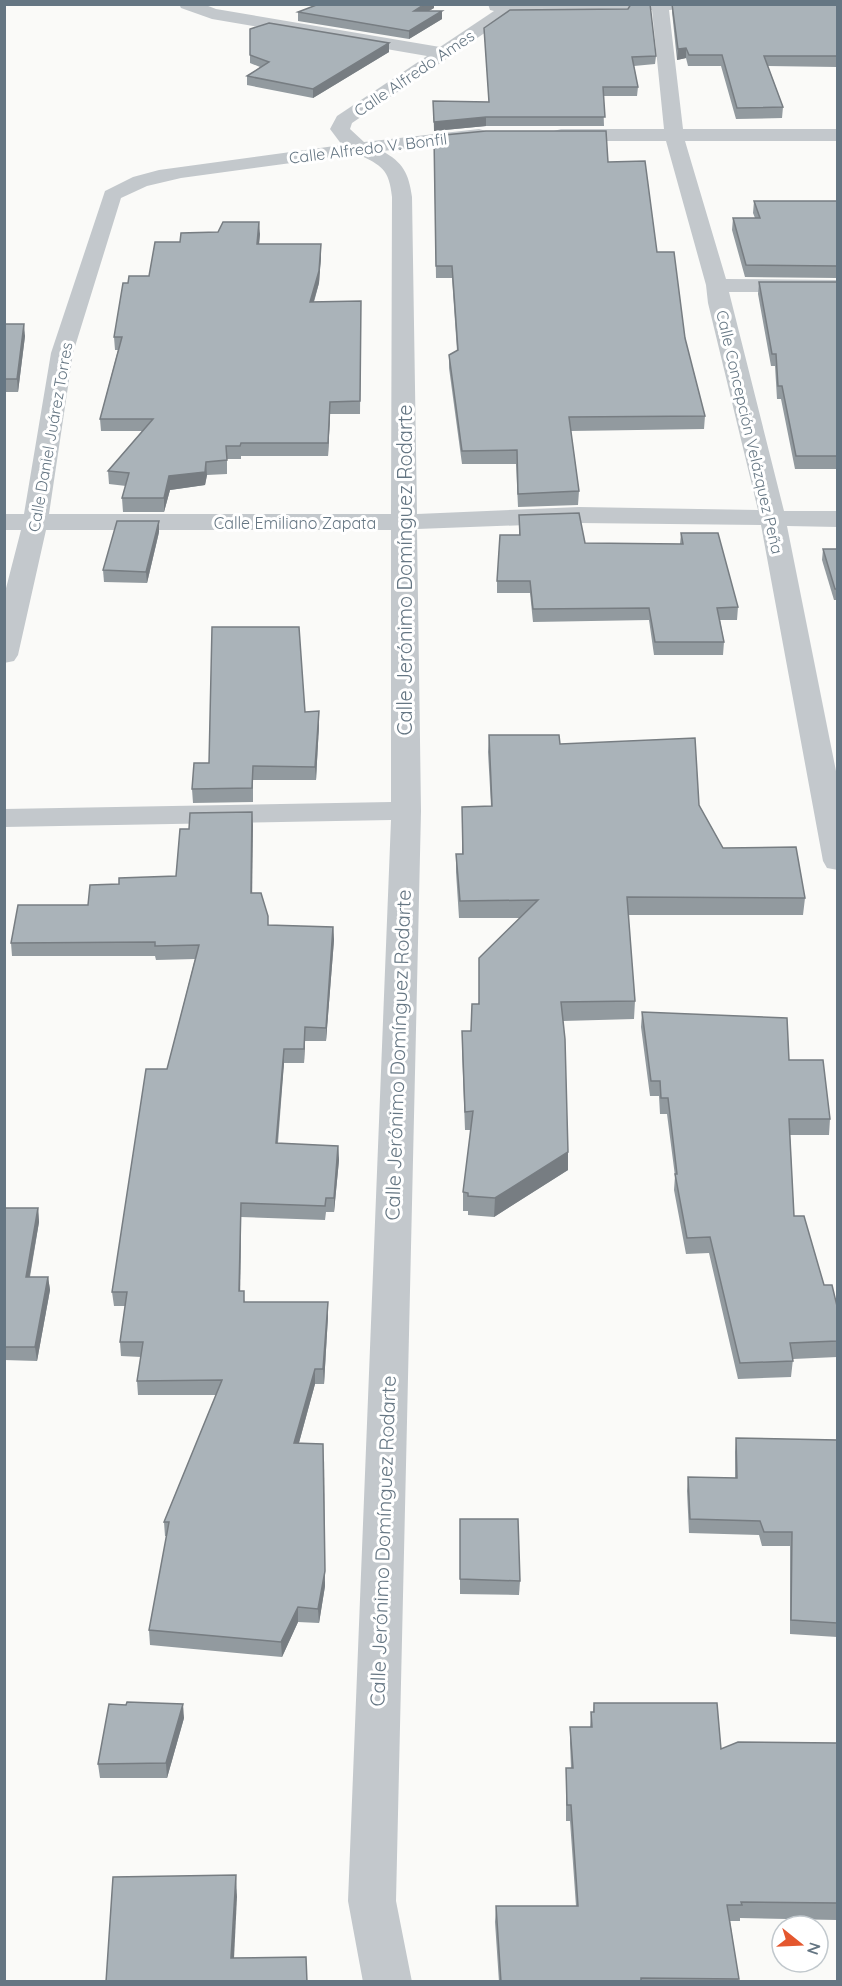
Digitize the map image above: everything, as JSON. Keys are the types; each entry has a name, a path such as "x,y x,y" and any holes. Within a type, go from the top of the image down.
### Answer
{"street":[{"path":"186,4 212,14 442,53"},
{"path":"489,4 513,6 689,4"},
{"name":"Calle Alfredo Ames","path":"361,147 343,136 340,129 344,120 513,6"},
{"name":"Calle Concepción Velázquez Peña","path":"660,6 674,135 718,294 773,519 833,814 837,861"},
{"name":"Calle Alfredo V. Bonfil","path":"118,189 130,184 186,172 361,147 497,134"},
{"path":"544,135 837,135"},
{"name":"Calle Jerónimo Domínguez Rodarte","path":"361,147 381,159 397,173 402,197 406,811 372,1901 388,1982"},
{"name":"Calle Daniel Juárez Torres","path":"4,655 35,523 62,353 112,195 118,189"},
{"path":"718,294 837,286"},
{"path":"718,294 837,304"},
{"name":"Calle Emiliano Zapata","path":"4,522 405,522 579,515 837,519"},
{"path":"4,818 406,811"}],"building":[{"path":"319,4 425,4 414,11 442,11 409,31 298,12"},
{"path":"631,4 650,4 656,56 632,57 638,87 603,87 605,117 486,117 434,122 433,101 489,102 484,28 510,10 628,9"},
{"path":"672,4 837,4 837,56 764,56 783,107 737,108 722,55 689,55 686,48 678,49"},
{"path":"269,23 389,43 313,89 247,76 269,62 250,55 250,29"},
{"path":"486,131 606,131 608,162 645,161 657,252 674,252 685,338 705,416 569,417 579,491 518,494 517,450 462,451 449,355 458,350 452,266 436,266 434,136"},
{"path":"754,201 837,201 837,266 746,265 733,218 760,218"},
{"path":"223,222 259,222 257,244 321,244 319,271 310,302 361,301 360,401 330,402 328,443 241,443 240,446 226,446 227,460 206,462 205,472 169,476 164,498 122,498 129,473 108,471 153,419 100,419 122,337 114,337 123,283 128,283 129,276 149,276 155,242 180,242 181,233 218,232"},
{"path":"759,282 837,282 837,456 796,456 782,386 778,386 776,354 772,354"},
{"path":"4,324 24,324 17,379 4,379"},
{"path":"579,513 585,543 683,544 681,533 718,533 738,607 717,608 724,642 655,642 649,608 533,609 530,581 497,581 500,535 520,535 519,515"},
{"path":"117,521 159,521 146,572 103,570"},
{"path":"823,549 837,549 837,589 835,589"},
{"path":"212,627 299,627 305,712 319,711 315,767 253,766 252,788 192,789 194,763 209,763"},
{"path":"489,735 559,735 560,744 695,738 699,805 723,848 796,847 805,898 627,897 635,1001 561,1002 565,1039 568,1152 495,1198 468,1196 468,1193 463,1192 473,1111 465,1112 462,1031 471,1031 472,1004 479,1004 479,958 538,900 460,901 456,854 463,854 462,807 492,806"},
{"path":"252,812 251,893 261,893 268,916 268,925 333,927 326,1028 305,1027 304,1049 284,1049 276,1143 338,1146 334,1198 326,1198 325,1206 241,1203 239,1291 244,1291 244,1302 328,1302 323,1369 315,1369 294,1443 323,1444 325,1571 318,1609 298,1607 281,1642 149,1630 169,1522 164,1522 222,1380 137,1381 143,1342 120,1342 127,1292 112,1292 146,1069 167,1069 199,945 155,946 155,942 11,943 18,905 88,905 90,885 119,884 119,878 176,876 180,829 189,829 190,813"},
{"path":"642,1012 787,1018 789,1060 823,1060 830,1119 789,1119 794,1216 804,1216 824,1285 832,1285 837,1306 837,1341 790,1343 793,1361 740,1363 710,1237 687,1238 675,1174 677,1174 668,1098 661,1098 660,1081 651,1081"},
{"path":"4,1208 38,1208 26,1277 48,1277 35,1347 4,1347"},
{"path":"736,1438 837,1440 837,1623 791,1620 792,1532 764,1532 760,1521 690,1519 688,1477 737,1478"},
{"path":"460,1519 518,1519 520,1581 460,1579"},
{"path":"127,1702 183,1704 166,1763 98,1764 109,1704 126,1705"},
{"path":"594,1703 717,1703 721,1749 738,1742 837,1743 837,1903 741,1902 742,1905 727,1905 739,1979 641,1978 641,1982 501,1982 496,1906 578,1906 571,1805 567,1805 566,1768 573,1768 570,1727 592,1727 591,1712 594,1712"},
{"path":"236,1875 231,1958 306,1957 307,1982 106,1982 113,1877"}]}
